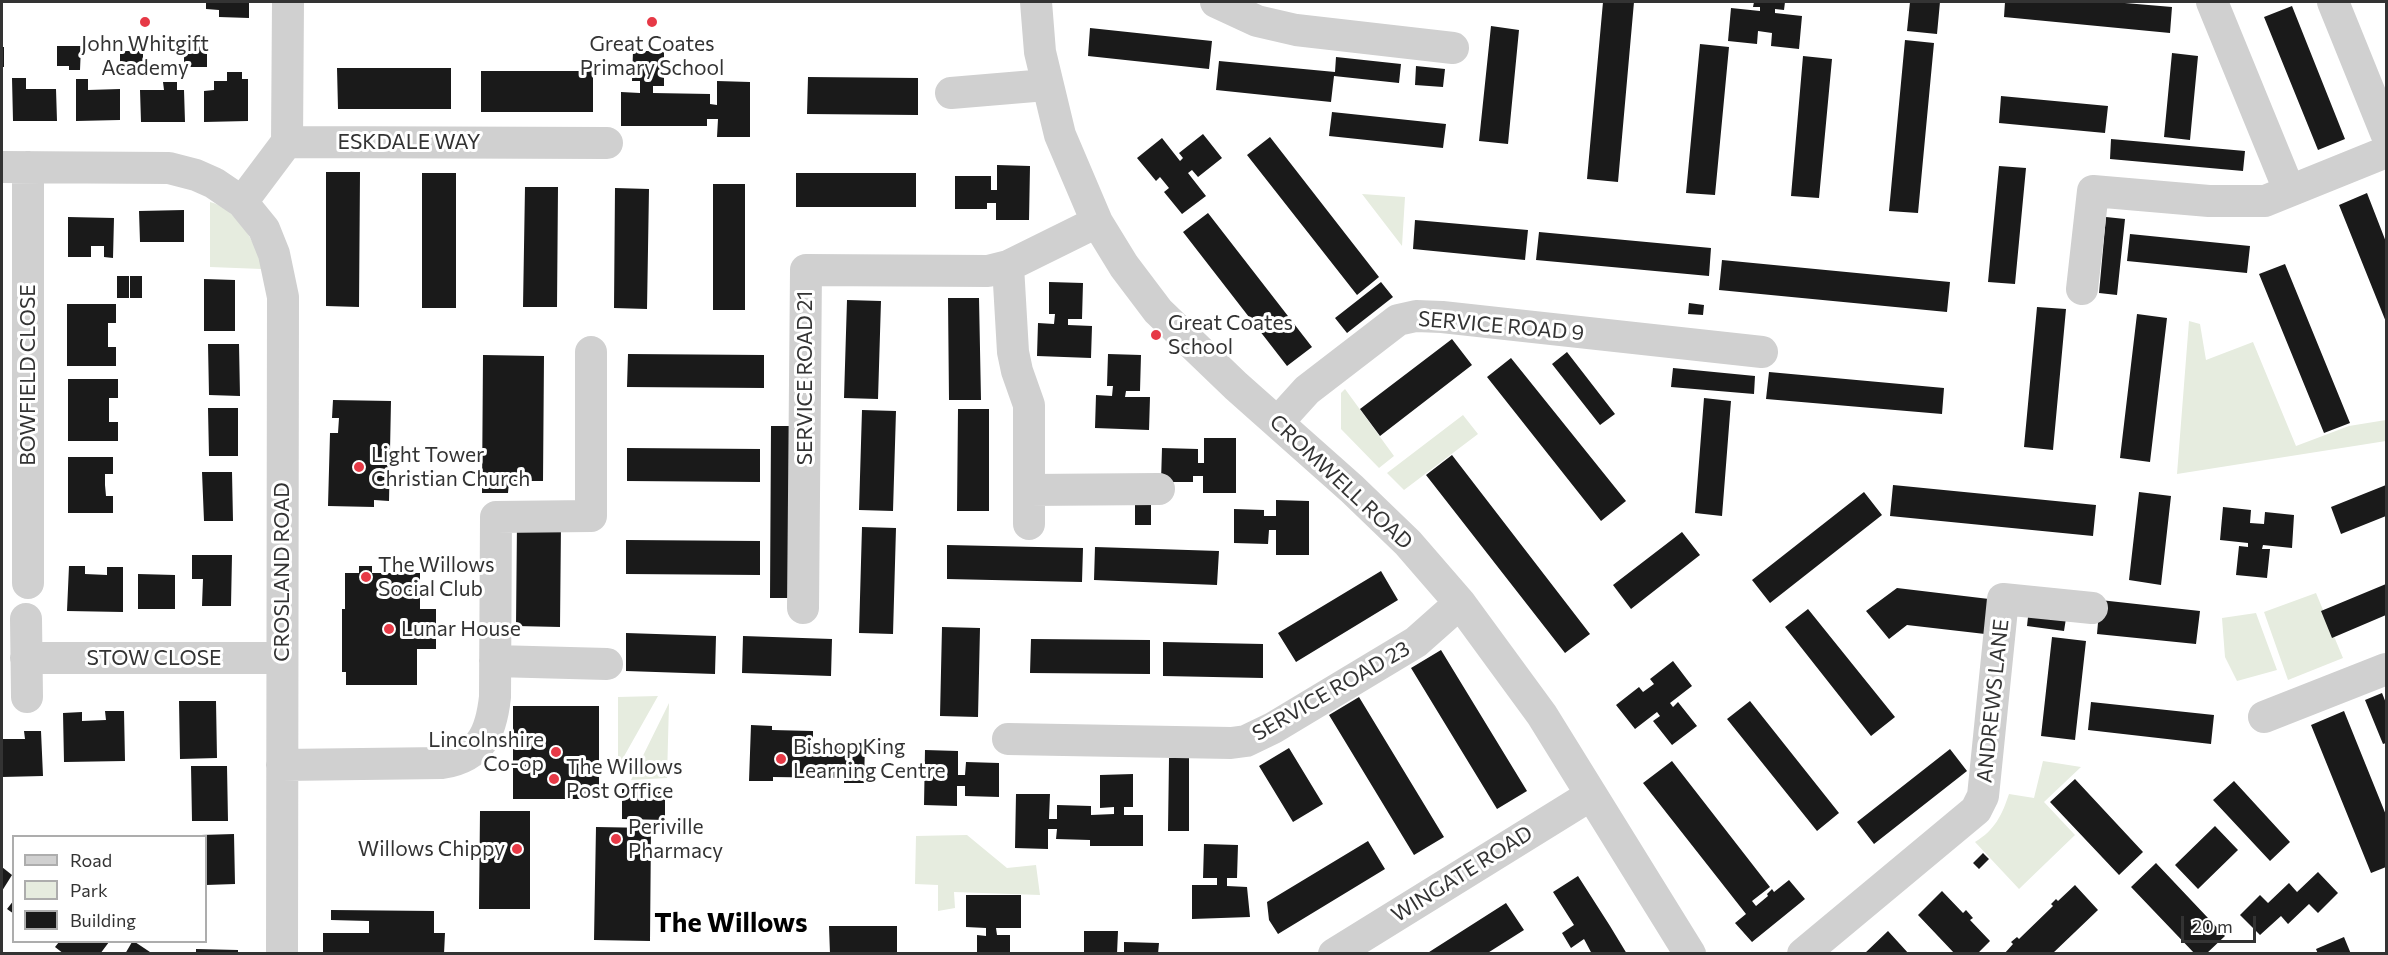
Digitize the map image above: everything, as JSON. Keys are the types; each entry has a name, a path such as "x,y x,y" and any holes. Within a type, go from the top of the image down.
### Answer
{"street":[{"path":"242,202 286,142 288,2"},
{"name":"CROMWELL ROAD","path":"1036,2 1040,52 1046,85 1060,135 1097,222 1124,266 1158,311 1236,386 1352,489 1405,541 1460,603 1542,715 1690,954"},
{"path":"1216,2 1257,21 1296,30 1453,48"},
{"path":"2212,2 2289,190"},
{"path":"2333,2 2386,133"},
{"path":"951,93 1046,85"},
{"name":"ESKDALE WAY","path":"286,142 607,143"},
{"path":"2082,289 2093,191 2247,202 2265,201 2386,153"},
{"name":"CROSLAND ROAD","path":"15,167 169,168 196,175 214,183 242,202 264,229 274,254 283,297 282,954"},
{"name":"BOWFIELD CLOSE","path":"15,167 28,583"},
{"name":"SERVICE ROAD 21","path":"803,608 806,270 988,271 1008,266 1097,222"},
{"path":"1008,266 1013,352 1029,405 1029,524"},
{"name":"SERVICE ROAD 9","path":"1278,422 1307,390 1362,346 1398,320 1416,316 1442,316 1762,352"},
{"path":"282,765 424,764 459,760 473,750 486,736 492,720 495,661 496,517 591,516 591,352"},
{"path":"1029,490 1159,489"},
{"name":"ANDREWS LANE","path":"1803,954 1976,810 1983,796 2003,599 2092,608"},
{"name":"SERVICE ROAD 23","path":"1008,739 1231,743 1246,741 1273,728 1416,642 1460,603"},
{"path":"27,619 27,697"},
{"name":"STOW CLOSE","path":"26,658 281,658"},
{"path":"495,661 607,664"},
{"path":"2264,717 2386,669"},
{"name":"WINGATE ROAD","path":"1334,954 1373,943 1591,795"}],"green space":[{"path":"1362,194 1405,197 1402,246"},
{"path":"210,202 229,212 244,228 256,249 262,269 210,267"},
{"path":"2189,321 2200,324 2206,360 2253,342 2296,446 2349,426 2386,420 2386,441 2177,474"},
{"path":"1345,389 1394,456 1379,468 1341,429 1341,393"},
{"path":"1463,415 1478,434 1404,490 1387,473"},
{"path":"2316,593 2343,658 2288,680 2264,612"},
{"path":"2256,613 2277,670 2237,681 2225,657 2222,618"},
{"path":"658,696 618,767 618,697"},
{"path":"669,703 667,778 631,780"},
{"path":"2043,761 2081,767 2044,802 2075,835 2019,889 1975,842 1997,821 2009,794 2034,798"},
{"path":"967,835 1007,868 1036,865 1040,895 954,892 955,908 938,911 938,885 915,884 916,836"}],"building":[{"path":"206,2 249,2 249,18 219,17 219,10 206,9"},
{"path":"1603,2 1634,2 1618,182 1587,179"},
{"path":"1754,2 1785,2 1784,10 1775,9 1775,13 1802,16 1799,49 1771,46 1772,33 1758,31 1757,44 1728,41 1731,8 1760,11 1760,7 1753,7"},
{"path":"1910,2 1940,2 1937,34 1907,31"},
{"path":"2005,2 2113,2 2172,7 2170,33 2004,17"},
{"path":"2292,6 2345,139 2318,150 2264,17"},
{"path":"1491,26 1519,30 1508,144 1479,141"},
{"path":"1090,28 1212,41 1209,69 1088,56"},
{"path":"1905,40 1934,43 1918,213 1889,211"},
{"path":"1700,44 1729,47 1715,195 1686,193"},
{"path":"57,46 81,46 80,70 69,70 69,66 57,66"},
{"path":"184,46 207,47 207,67 184,67"},
{"path":"2,47 4,47 4,67 2,67"},
{"path":"120,51 143,51 143,72 131,72 131,76 120,76"},
{"path":"633,51 664,51 664,86 653,86 653,93 710,94 710,104 717,105 717,81 750,82 750,137 717,137 718,119 707,119 707,126 621,126 621,92 640,93 640,81 632,81"},
{"path":"2172,53 2198,56 2190,140 2164,137"},
{"path":"1803,56 1832,59 1819,198 1791,196"},
{"path":"1336,57 1401,64 1399,83 1334,76 1331,102 1216,90 1219,61 1335,72"},
{"path":"1416,66 1445,69 1443,87 1415,85"},
{"path":"337,68 451,68 451,109 338,109"},
{"path":"481,71 593,71 593,112 481,112"},
{"path":"227,72 242,72 242,79 248,79 248,121 204,122 204,91 214,90 214,81 227,81"},
{"path":"808,77 918,78 918,115 807,114"},
{"path":"12,78 26,78 26,89 56,89 57,121 13,121"},
{"path":"76,79 88,79 88,90 120,89 120,120 76,121"},
{"path":"163,82 177,82 177,90 184,90 185,122 141,122 140,90 164,90"},
{"path":"2001,96 2108,106 2105,133 1999,123"},
{"path":"1332,112 1446,124 1443,148 1329,136"},
{"path":"1203,134 1222,158 1198,177 1192,170 1188,173 1206,196 1182,214 1164,192 1169,188 1160,177 1156,181 1137,158 1162,138 1180,161 1183,158 1179,153"},
{"path":"1270,137 1379,277 1357,295 1247,155"},
{"path":"2111,139 2245,151 2243,171 2110,159"},
{"path":"997,165 1030,166 1029,220 996,220 996,203 987,203 987,209 955,209 955,176 991,176 991,190 997,190"},
{"path":"1999,166 2026,168 2015,284 1988,282"},
{"path":"326,172 360,172 359,307 326,306"},
{"path":"422,173 456,173 456,308 422,308"},
{"path":"796,173 916,173 916,207 796,207"},
{"path":"713,184 745,184 745,310 713,310"},
{"path":"525,187 558,187 557,307 523,307"},
{"path":"615,188 649,189 647,309 614,308"},
{"path":"2367,193 2386,242 2386,322 2339,205"},
{"path":"184,210 184,242 140,242 139,211"},
{"path":"1208,213 1312,347 1287,366 1183,232"},
{"path":"68,217 114,218 113,258 104,257 104,246 91,246 91,257 68,257"},
{"path":"2106,217 2125,219 2117,295 2099,293"},
{"path":"1415,220 1528,230 1525,260 1413,249"},
{"path":"1539,232 1711,248 1709,276 1536,260"},
{"path":"2130,234 2250,246 2247,273 2127,261"},
{"path":"1722,260 1950,282 1947,312 1719,290"},
{"path":"2285,264 2350,423 2324,433 2259,274"},
{"path":"117,276 129,276 129,298 117,298"},
{"path":"130,276 142,276 142,298 130,298"},
{"path":"204,279 235,280 235,331 204,331"},
{"path":"1049,282 1083,283 1082,319 1068,319 1068,325 1092,326 1091,358 1037,356 1038,323 1054,324 1055,314 1049,314"},
{"path":"1381,282 1393,297 1347,333 1335,318"},
{"path":"948,298 979,298 981,400 949,400"},
{"path":"847,300 881,301 878,399 844,398"},
{"path":"1689,303 1704,305 1703,315 1688,314"},
{"path":"67,304 116,304 116,323 108,323 108,347 116,347 116,366 67,366"},
{"path":"2037,307 2066,309 2053,450 2024,447"},
{"path":"2137,314 2167,318 2150,462 2120,458"},
{"path":"1452,339 1472,365 1380,436 1360,409"},
{"path":"208,344 239,344 240,396 209,395"},
{"path":"1567,352 1615,414 1600,425 1552,364"},
{"path":"628,354 764,355 764,388 627,387"},
{"path":"1108,354 1141,355 1140,391 1126,391 1125,397 1150,397 1149,430 1095,428 1096,395 1112,396 1113,386 1107,386"},
{"path":"483,355 544,356 543,481 509,481 508,493 482,493"},
{"path":"1511,358 1626,501 1601,521 1487,377"},
{"path":"1673,368 1755,376 1754,394 1671,387"},
{"path":"1769,372 1944,388 1942,414 1766,399"},
{"path":"68,379 118,379 118,398 109,398 109,422 118,422 118,441 68,441"},
{"path":"1704,398 1731,401 1722,516 1695,513"},
{"name":"Light Tower Christian Church","path":"333,400 391,401 389,501 374,500 374,507 328,506 330,433 338,433 339,418 332,418"},
{"path":"208,408 238,408 238,456 209,456"},
{"path":"958,409 989,409 989,511 957,511"},
{"path":"862,410 896,411 893,511 859,510"},
{"path":"771,426 792,426 791,598 770,598"},
{"path":"1204,438 1236,438 1236,493 1203,493 1203,476 1193,476 1193,482 1161,482 1162,448 1198,449 1198,463 1204,463"},
{"path":"627,448 760,449 760,482 627,481"},
{"path":"1452,455 1590,634 1565,653 1426,475"},
{"path":"68,457 113,457 113,474 105,474 105,485 106,496 113,496 113,513 68,513"},
{"path":"202,472 232,472 233,521 204,521"},
{"path":"1893,485 2096,505 2093,536 1890,516"},
{"path":"2386,485 2386,516 2341,534 2331,507"},
{"path":"1864,492 1882,515 1770,603 1752,580"},
{"path":"2139,492 2171,496 2161,585 2129,580"},
{"path":"1135,500 1151,500 1151,525 1135,525"},
{"path":"1276,500 1309,501 1309,555 1276,555 1276,530 1269,530 1268,544 1234,543 1234,509 1264,510 1264,516 1276,516"},
{"path":"2223,507 2251,510 2250,523 2264,524 2265,512 2294,515 2292,548 2263,545 2262,549 2270,549 2267,578 2236,575 2239,546 2248,547 2248,543 2220,540"},
{"path":"517,522 561,523 560,627 516,626"},
{"path":"862,527 896,528 893,634 859,633"},
{"path":"1682,532 1700,555 1631,609 1613,585"},
{"path":"626,540 760,541 760,575 626,574"},
{"path":"947,545 1083,548 1082,582 947,579"},
{"path":"1095,547 1219,551 1217,585 1094,580"},
{"path":"192,555 232,555 231,606 202,606 203,579 192,579"},
{"path":"69,566 85,566 85,574 107,575 107,567 123,567 123,612 67,611"},
{"name":"Lunar House","path":"359,566 372,566 372,573 420,573 420,609 436,609 436,649 417,649 417,685 346,685 346,672 342,672 342,609 345,609 345,573 359,573"},
{"path":"1381,571 1398,600 1296,662 1278,633"},
{"path":"138,574 175,575 175,609 138,609"},
{"path":"2386,584 2386,615 2332,638 2321,611"},
{"path":"1897,588 1989,599 1985,634 1907,625 1889,639 1866,611"},
{"path":"2100,600 2200,611 2196,644 2097,634"},
{"path":"2029,608 2067,612 2064,631 2027,626"},
{"path":"1808,609 1895,717 1871,736 1785,627"},
{"path":"942,627 980,628 978,717 940,716"},
{"path":"626,633 716,636 715,674 626,671"},
{"path":"743,636 832,639 831,676 742,673"},
{"path":"2052,637 2086,641 2075,740 2041,736"},
{"path":"1031,639 1150,640 1150,674 1030,673"},
{"path":"1163,642 1263,644 1263,678 1163,676"},
{"path":"1441,650 1527,791 1497,809 1411,668"},
{"path":"1673,661 1692,686 1670,703 1673,707 1678,702 1697,726 1672,745 1653,721 1660,716 1657,712 1635,729 1616,705 1639,687 1643,692 1654,684 1650,679"},
{"path":"2382,693 2386,703 2386,743 2383,744 2365,700"},
{"path":"1359,697 1444,837 1414,855 1329,715"},
{"path":"179,701 216,701 217,758 180,759"},
{"path":"1750,701 1839,813 1817,831 1727,719"},
{"path":"2091,702 2214,715 2211,744 2088,730"},
{"name":"Lincolnshire Co-op","path":"513,706 599,706 599,799 513,799"},
{"path":"105,711 124,711 125,761 64,762 63,713 82,712 82,721 106,720"},
{"path":"2344,711 2386,815 2386,867 2371,873 2311,725"},
{"name":"Bishop King Learning Centre","path":"751,725 772,726 772,730 813,731 813,742 865,743 864,783 844,783 844,778 773,777 773,781 749,781"},
{"path":"24,731 41,731 43,776 2,777 2,739 25,739"},
{"path":"1289,748 1323,804 1293,822 1259,766"},
{"path":"1950,749 1967,771 1874,844 1857,822"},
{"path":"925,750 958,751 958,775 965,775 966,762 999,763 999,797 965,796 965,786 957,786 957,806 924,805"},
{"path":"1169,758 1189,758 1189,831 1168,831"},
{"path":"1672,761 1770,887 1752,901 1756,906 1768,896 1767,894 1772,889 1774,892 1789,880 1805,899 1752,942 1735,923 1746,914 1643,783"},
{"path":"191,766 227,766 228,821 192,821"},
{"path":"1133,774 1133,807 1124,807 1124,815 1143,815 1143,846 1090,846 1090,840 1056,839 1057,829 1048,829 1048,849 1015,848 1016,794 1050,794 1049,819 1057,819 1057,805 1091,806 1091,815 1114,814 1114,807 1100,808 1100,775"},
{"path":"2075,779 2143,852 2119,875 2050,802"},
{"path":"2234,781 2290,842 2270,861 2213,800"},
{"path":"622,789 665,789 665,820 622,819"},
{"path":"480,811 530,811 530,909 479,909"},
{"path":"2215,826 2238,850 2198,889 2175,865"},
{"path":"596,827 651,828 650,941 594,940"},
{"path":"234,834 235,884 207,885 207,835 201,835"},
{"path":"1368,841 1385,869 1278,934 1269,920 1267,902"},
{"path":"1204,844 1238,845 1237,878 1227,878 1227,886 1247,887 1250,917 1192,919 1192,885 1217,885 1217,878 1203,878"},
{"path":"1983,853 1989,859 1979,869 1973,863"},
{"path":"2156,863 2225,936 2206,954 2195,954 2131,887"},
{"path":"2,867 12,875 2,891"},
{"path":"2318,872 2338,893 2318,913 2309,904 2288,924 2281,916 2260,935 2240,915 2260,895 2268,903 2289,883 2297,892"},
{"path":"1578,876 1627,954 1592,954 1584,939 1571,948 1562,933 1574,925 1553,892"},
{"path":"2075,885 2098,910 2052,954 2004,954 2013,944 2011,942 2017,937 2019,939 2053,906 2051,904 2056,899 2058,901"},
{"path":"1942,891 1963,913 1966,910 1973,918 1970,920 1990,941 1977,954 1955,954 1918,915"},
{"path":"966,895 1021,895 1021,928 996,928 997,935 1010,935 1010,954 977,954 977,935 986,936 986,928 966,927"},
{"path":"12,903 12,913 7,909"},
{"path":"1506,903 1524,930 1486,954 1426,954"},
{"path":"331,910 434,911 434,933 445,933 444,954 323,954 323,933 369,933 369,921 331,920"},
{"path":"829,926 897,926 897,954 830,954"},
{"path":"1084,931 1118,931 1117,954 1084,954"},
{"path":"1888,931 1909,954 1864,954"},
{"path":"2344,937 2351,954 2318,954 2316,949"},
{"path":"1124,942 1159,943 1158,954 1124,954"},
{"path":"58,943 108,943 100,954 64,954 55,947"},
{"path":"131,943 136,943 153,954 125,954"},
{"path":"196,949 238,950 238,954 196,954"}],"place":[{"name":"John Whitgift Academy","path":"145,22"},
{"name":"Great Coates Primary School","path":"652,22"},
{"name":"Great Coates School","path":"1156,335"},
{"name":"Light Tower Christian Church","path":"359,467"},
{"name":"The Willows Social Club","path":"366,577"},
{"name":"Lunar House","path":"389,629"},
{"name":"Lincolnshire Co-op","path":"556,752"},
{"name":"Bishop King Learning Centre","path":"781,759"},
{"name":"The Willows Post Office","path":"554,779"},
{"name":"Periville Pharmacy","path":"616,839"},
{"name":"Willows Chippy","path":"517,849"}],"district":[{"name":"The Willows","path":"731,923"}]}
